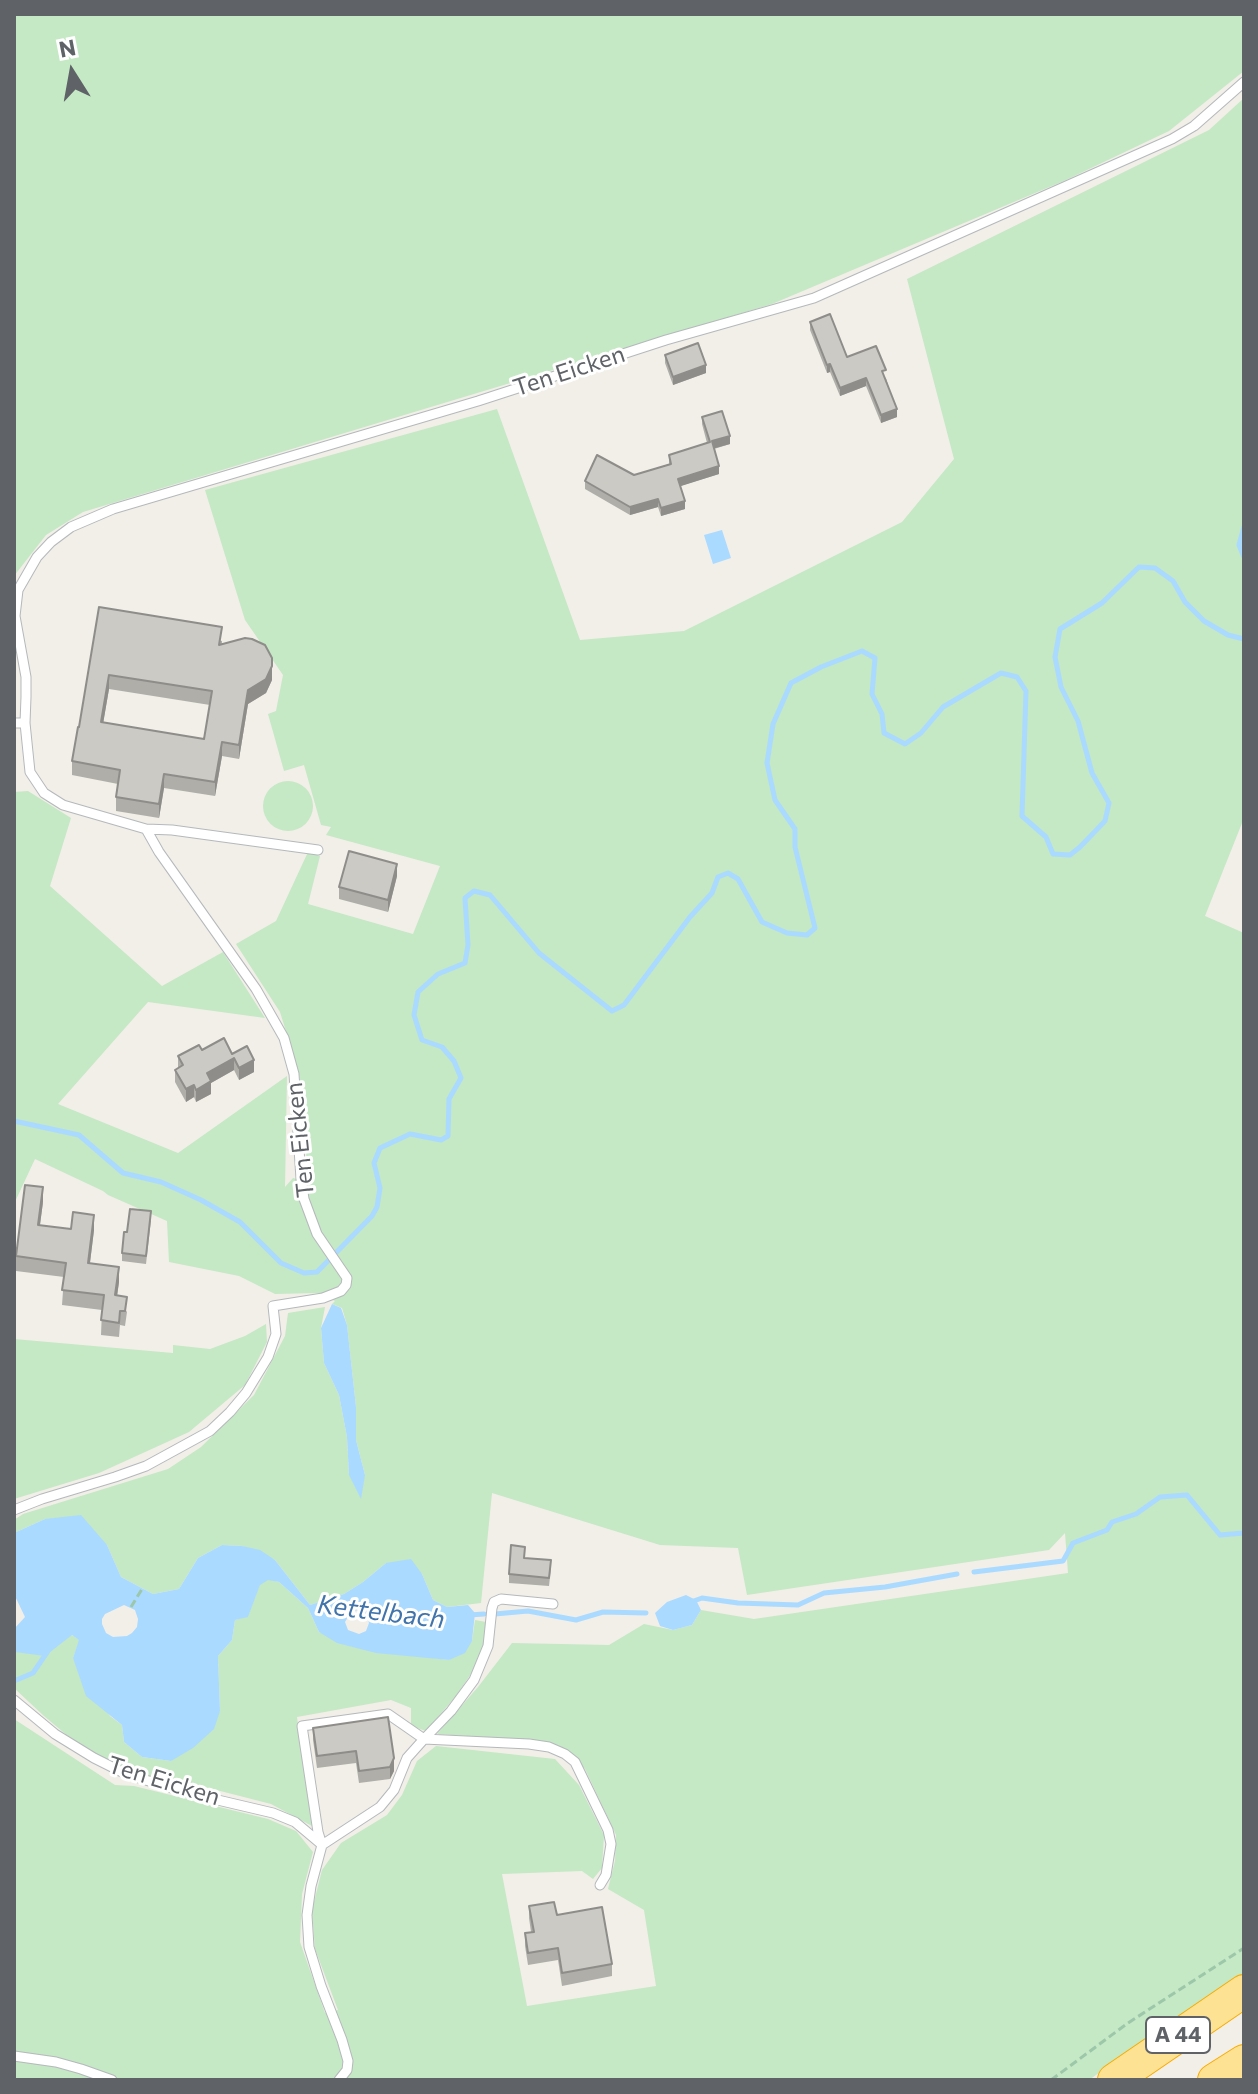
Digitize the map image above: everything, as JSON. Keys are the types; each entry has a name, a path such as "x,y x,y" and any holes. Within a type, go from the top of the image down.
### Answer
{"highway":[{"name":"A 44","path":"1114,2080 1244,1991"},
{"name":"A 44","path":"1214,2080 1244,2061"}],"lane":[{"name":"Ten Eicken","path":"318,850 146,829 63,805 44,793 30,772 19,723 26,677 15,616 18,590 37,557 51,542 71,527 125,505 814,298 1172,139 1194,126 1244,82"},
{"name":"Ten Eicken","path":"14,1510 146,1466 210,1431 246,1393 268,1357 276,1334 273,1306 323,1298 341,1291 346,1285 347,1278 317,1234 304,1199 295,1085 284,1038 256,989 146,829"},
{"path":"322,1845 380,1807 394,1790 407,1758 451,1711 474,1680 488,1646 494,1602 501,1599 553,1604"},
{"name":"Ten Eicken","path":"14,1700 55,1734 126,1774 188,1793 273,1813 295,1822 322,1845"},
{"path":"339,2080 347,2070 346,2051 313,1963 307,1932 309,1900 322,1845 302,1726 388,1714 424,1739 529,1744 549,1747 565,1754 575,1762 608,1830 611,1844 606,1875 600,1885"},
{"path":"14,2056 56,2062 112,2080"}],"path":[{"path":"131,1607 142,1589"},
{"path":"1051,2080 1128,2023 1244,1948"}],"green space":[{"path":"14,14 1244,14 1244,71 1169,131 1066,180 772,304 83,512 46,535 14,576"},
{"path":"1244,98 1244,818 1205,916 1244,933 1244,1974 1089,2080 14,2080 14,1719 115,1785 134,1786 268,1819 296,1831 313,1852 302,1894 300,1942 325,2013 338,2010 315,1949 312,1910 322,1870 341,1843 387,1815 402,1795 417,1761 436,1746 555,1759 579,1785 604,1835 602,1868 593,1879 582,1871 502,1874 527,2006 656,1986 644,1910 608,1889 615,1861 616,1835 585,1769 568,1752 543,1741 437,1734 512,1643 609,1645 644,1624 673,1630 692,1625 701,1610 754,1619 1068,1573 1065,1533 1049,1550 747,1595 738,1548 660,1545 492,1493 481,1603 447,1607 433,1600 422,1574 386,1563 344,1594 310,1605 275,1560 242,1546 222,1545 198,1558 179,1589 153,1594 121,1577 107,1545 45,1519 14,1533 14,1520 23,1514 168,1469 201,1447 254,1395 285,1336 288,1313 325,1307 321,1328 324,1363 339,1395 347,1437 349,1475 365,1475 356,1440 356,1407 347,1325 342,1308 332,1304 335,1301 317,1293 275,1294 239,1276 169,1262 167,1221 35,1159 14,1204 14,792 28,791 71,818 50,886 162,986 223,952 265,1018 148,1002 58,1104 178,1153 287,1076 285,1187 293,1178 307,1182 305,1104 298,1070 280,1012 236,944 276,921 308,852 320,856 308,904 413,934 440,866 326,835 331,827 321,825 304,765 284,771 268,714 276,711 283,675 245,620 205,490 497,409 580,640 684,631 902,522 954,459 907,279 1209,130"},
{"path":"288,781 306,788 313,806 306,824 288,831 270,824 263,806 270,788"},
{"path":"266,1324 267,1342 245,1385 189,1432 99,1473 14,1499 14,1339 173,1353 173,1345 210,1349"},
{"path":"268,1579 279,1582 308,1608 319,1632 426,1657 449,1660 472,1641 475,1620 486,1622 484,1644 475,1668 426,1731 411,1726 411,1708 391,1700 297,1717 312,1826 271,1804 197,1785 174,1784 94,1758 14,1688 14,1650 72,1635 80,1640 73,1658 110,1716 122,1725 124,1742 142,1757 171,1761 220,1711 218,1656 232,1640 235,1620 248,1616 260,1584"}],"water":[{"path":"722,530 731,558 713,564 704,535"},
{"path":"332,1304 341,1308 347,1325 356,1407 356,1440 365,1475 361,1499 349,1475 347,1437 339,1395 324,1363 321,1328"},
{"path":"81,1515 107,1545 121,1577 153,1594 179,1589 198,1558 222,1545 260,1550 275,1560 310,1605 344,1594 386,1563 411,1559 422,1574 433,1600 447,1607 468,1605 475,1613 472,1641 465,1653 449,1660 376,1653 337,1643 319,1632 308,1608 279,1582 268,1580 260,1585 248,1617 235,1620 232,1640 218,1656 220,1711 214,1729 193,1748 171,1761 142,1757 124,1742 122,1725 86,1696 73,1658 79,1640 72,1635 45,1656 14,1650 14,1629 25,1617 14,1594 14,1533 45,1519","holes":["124,1605 135,1610 137,1627 127,1636 113,1637 106,1633 102,1619 105,1614","358,1610 367,1616 369,1623 366,1631 359,1634 348,1630 345,1622 351,1612"]},
{"path":"686,1595 696,1600 701,1610 692,1625 673,1630 660,1626 655,1613 667,1602"}],"building":[{"path":"830,314 847,357 876,346 897,409 881,415 866,378 840,388 810,322"},
{"path":"698,343 706,365 673,377 665,355"},
{"path":"722,411 730,436 712,441 719,466 678,479 685,501 661,508 658,499 630,507 585,481 597,455 634,475 671,464 669,455 710,442 702,417"},
{"path":"99,607 222,627 219,645 252,639 265,645 272,658 266,679 248,690 239,745 222,742 215,782 164,774 159,804 116,797 120,770 72,761","holes":["109,675 212,691 204,739 101,722"]},
{"path":"349,851 397,864 388,900 339,887"},
{"path":"224,1038 232,1054 247,1046 254,1060 239,1068 234,1058 207,1073 211,1081 196,1090 194,1085 186,1089 175,1070 183,1065 178,1056 199,1045 202,1050"},
{"path":"25,1185 43,1187 38,1225 71,1229 73,1212 94,1215 88,1263 119,1267 115,1295 127,1297 125,1311 120,1311 119,1323 101,1320 104,1295 62,1290 66,1263 16,1256"},
{"path":"130,1209 151,1211 146,1256 122,1253"},
{"path":"511,1545 525,1547 524,1558 551,1560 549,1578 509,1574"},
{"path":"388,1717 394,1758 390,1767 359,1771 356,1751 317,1756 313,1728"},
{"path":"554,1902 557,1915 602,1907 612,1964 562,1973 558,1948 528,1953 525,1933 534,1932 529,1906"}],"waterway":[{"path":"1244,527 1239,545 1244,557"},
{"path":"14,1121 79,1135 123,1173 161,1182 201,1200 240,1222 281,1263 304,1273 317,1272 372,1216 377,1207 380,1188 374,1163 380,1148 410,1134 441,1140 448,1136 449,1099 461,1078 454,1061 442,1047 422,1040 414,1015 418,992 438,974 465,963 468,945 465,898 474,891 490,895 539,953 612,1011 624,1005 690,917 712,893 718,877 728,873 738,879 762,922 787,933 807,935 815,928 795,847 795,829 775,800 767,763 773,724 791,683 862,651 875,658 872,694 882,714 884,733 905,744 921,733 943,707 1001,673 1017,677 1026,691 1022,816 1046,837 1053,854 1070,855 1105,821 1109,803 1092,773 1078,721 1061,687 1055,657 1060,629 1102,603 1139,567 1155,568 1173,581 1185,602 1204,621 1228,635 1244,639"},
{"name":"Kettelbach","path":"974,1572 1063,1561 1073,1543 1107,1530 1112,1522 1136,1514 1160,1497 1187,1495 1220,1535 1244,1533"},
{"name":"Kettelbach","path":"691,1602 702,1598 798,1605 824,1593 885,1587 957,1574"},
{"name":"Kettelbach","path":"495,1614 528,1611 576,1620 603,1612 646,1613"},
{"name":"Kettelbach","path":"469,1615 484,1614"},
{"name":"Kettelbach","path":"14,1681 33,1673 48,1651"}]}
